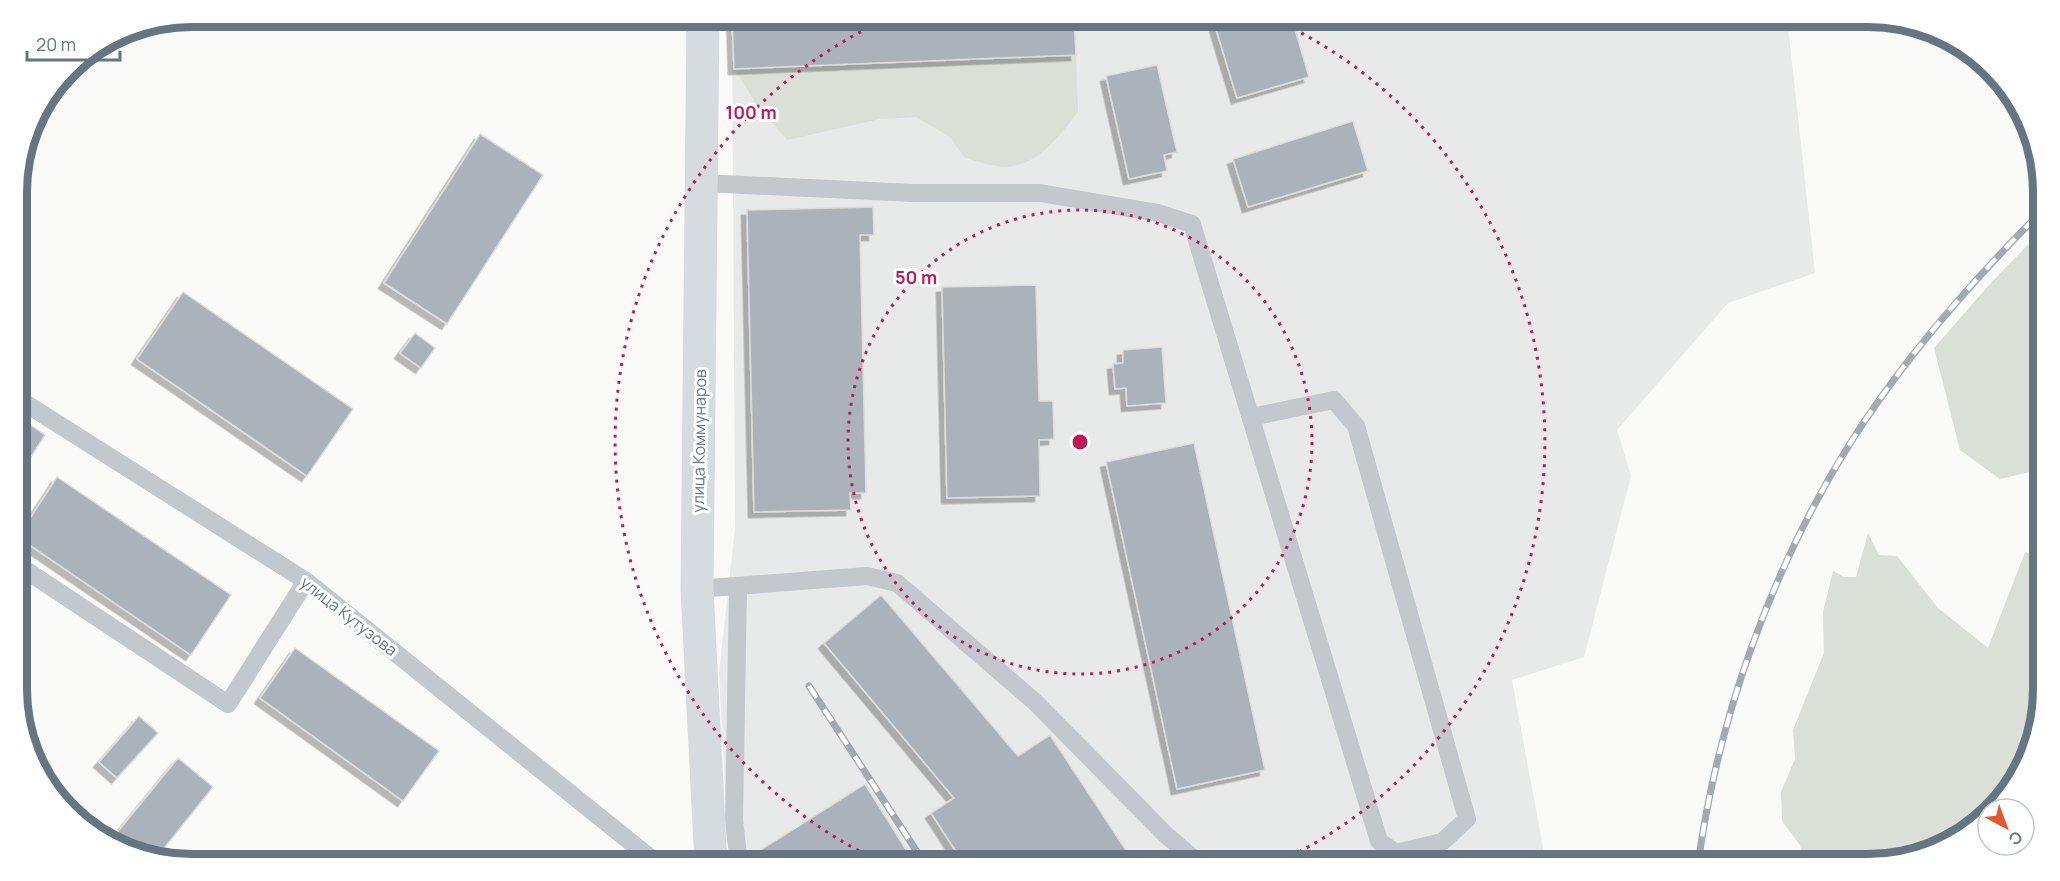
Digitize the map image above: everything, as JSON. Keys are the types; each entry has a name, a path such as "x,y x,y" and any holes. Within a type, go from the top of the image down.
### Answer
{"main road":[{"name":"улица Коммунаров","path":"703,27 698,589 711,854"}],"lane":[{"path":"703,183 913,193 1040,193 1158,213 1192,225 1379,841 1396,853 1442,842 1467,819 1356,426 1334,400 1251,417"},
{"name":"улица Кутузова","path":"27,404 306,581 646,854"},
{"path":"27,571 228,704 306,581"},
{"path":"698,589 738,588 867,576 897,583 1035,702 1166,835 1188,854"},
{"path":"738,588 734,820 738,854"}],"shaded area":[{"path":"732,27 1788,27 1815,273 1728,303 1617,430 1631,476 1584,657 1512,680 1544,854 728,854 719,673 735,529"},
{"path":"1076,55 1078,112 1056,139 1038,155 1018,165 1006,167 965,158 950,137 916,117 880,119 787,140 759,108 734,69"},
{"path":"2033,239 2033,471 2000,479 1960,450 1934,348"},
{"path":"1868,533 1879,555 1897,556 1938,608 1988,648 2025,552 2033,555 2032,710 2020,752 1999,789 1992,797 1976,797 1976,813 1950,832 1921,845 1900,851 1878,854 1801,854 1800,845 1782,821 1781,792 1795,759 1793,730 1824,653 1823,612 1833,571 1844,577 1856,577"}],"building":[{"path":"732,27 1075,27 1076,55 734,69"},
{"path":"1215,27 1294,27 1309,77 1237,98"},
{"path":"1157,65 1177,152 1164,155 1167,171 1129,179 1106,76"},
{"path":"1353,121 1368,171 1248,207 1233,159"},
{"path":"480,134 543,175 447,324 384,283"},
{"path":"873,207 874,235 860,235 866,493 850,493 851,510 754,512 747,210"},
{"path":"1036,285 1039,401 1053,401 1054,439 1039,440 1040,496 947,498 942,287"},
{"path":"183,292 353,409 307,476 137,359"},
{"path":"415,333 435,348 421,368 400,353"},
{"path":"1162,347 1166,403 1127,406 1126,388 1115,389 1113,364 1123,363 1123,350"},
{"path":"27,423 45,435 27,463"},
{"path":"1194,443 1265,770 1177,789 1106,462"},
{"path":"57,477 231,595 191,655 27,543 27,523"},
{"path":"881,595 1018,756 1050,735 1128,854 958,854 931,813 954,798 824,643"},
{"path":"295,648 439,751 403,801 260,698"},
{"path":"139,716 158,733 117,778 99,762"},
{"path":"178,758 213,787 162,851 139,845 115,835"},
{"path":"865,784 909,854 754,854"}],"railway":[{"path":"1700,854 1719,755 1734,700 1772,594 1821,493 1870,413 1915,352 1989,265 2033,220"},
{"path":"809,686 918,854"}]}
